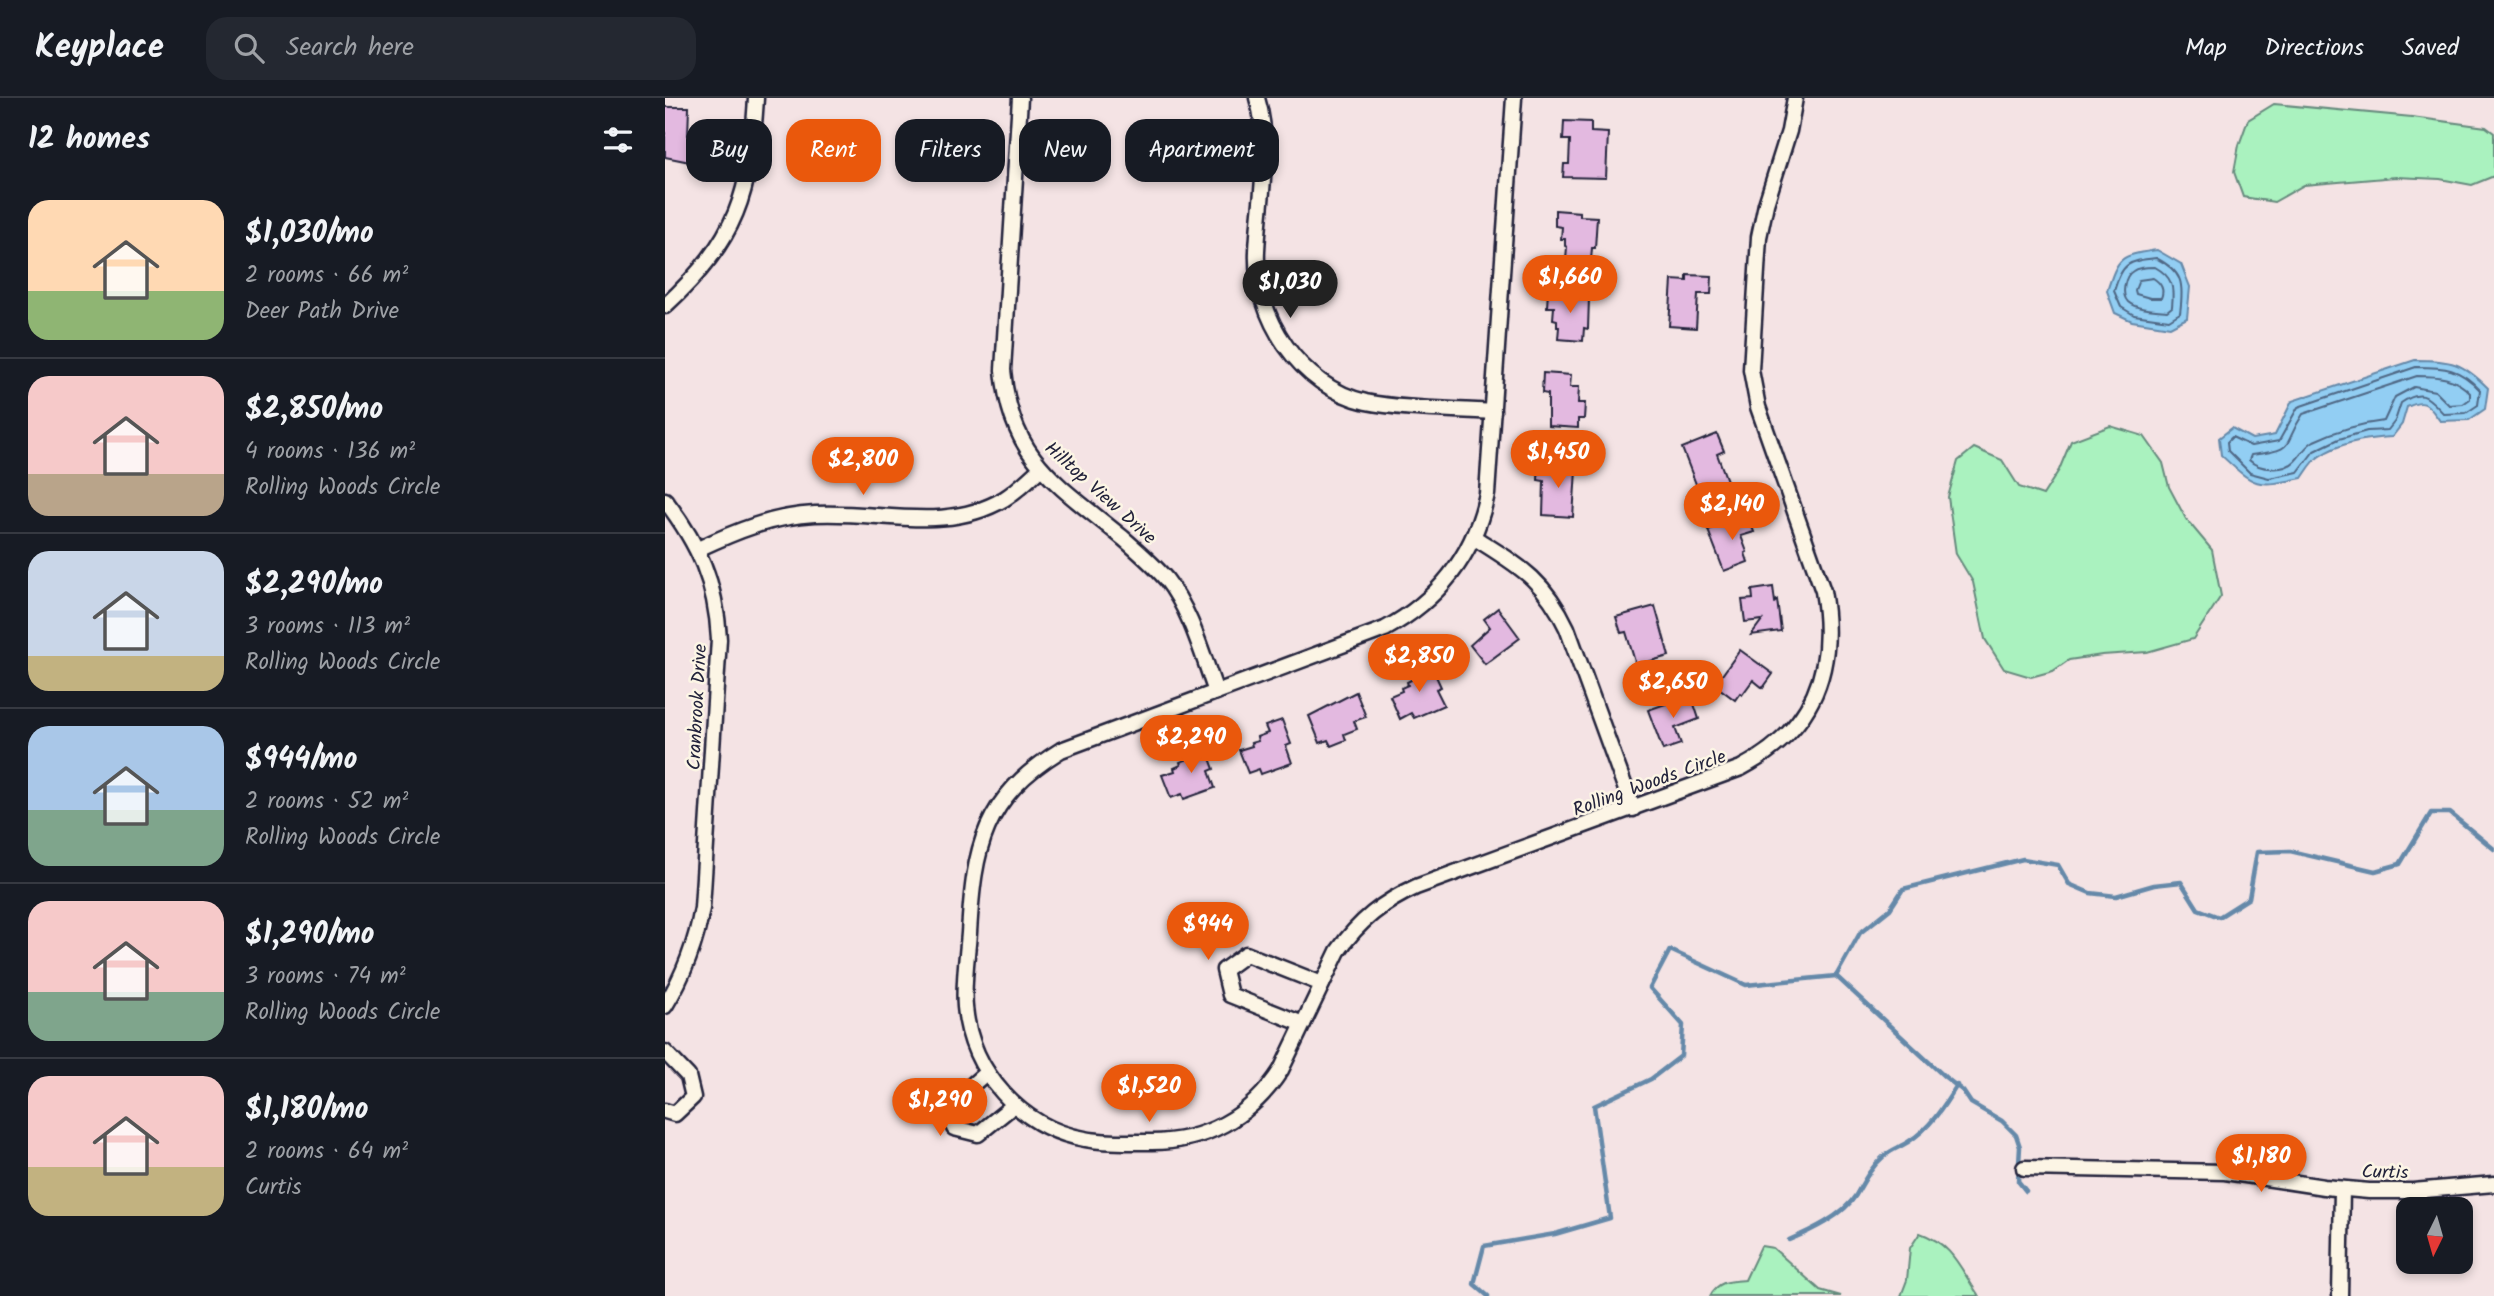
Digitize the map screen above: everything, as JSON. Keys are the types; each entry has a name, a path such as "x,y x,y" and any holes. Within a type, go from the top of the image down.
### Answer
{"street":[{"path":"665,306 705,267 738,210 751,156 756,98"},
{"name":"Hilltop View Drive","path":"1020,98 1003,370 1005,397 1012,422 1024,446 1041,468 1146,558 1165,578 1185,610 1216,692"},
{"path":"1257,98 1263,126 1264,154 1257,269 1268,316 1290,352 1319,380 1360,400 1493,412"},
{"name":"Rolling Woods Circle","path":"1514,98 1487,494 1475,538 1464,559 1447,582 1426,603 1401,621 1368,637 1061,750 1023,777 1007,794 981,841 974,869 965,986 969,1029 987,1072 1014,1105 1044,1125 1084,1139 1159,1142 1195,1136 1235,1118 1263,1095 1281,1070 1338,951 1350,934 1370,914 1392,898 1741,768 1768,752 1798,722 1812,700 1824,670 1828,617 1823,591 1758,407 1751,370 1759,237 1766,204 1789,131 1795,98"},
{"path":"698,549 750,526 796,515 837,513 933,519 963,516 1005,498 1041,468"},
{"name":"Cranbrook Drive","path":"665,499 698,549 714,594 719,639 702,908 694,946 682,977 665,1006"},
{"path":"1475,538 1527,572 1556,606 1567,628 1633,808"},
{"path":"1303,1024 1230,995 1224,970 1246,954 1322,984"},
{"path":"665,1052 688,1076 693,1097 675,1114 665,1111"},
{"path":"987,1072 948,1106 954,1128 978,1135 1014,1105"},
{"name":"Curtis","path":"2024,1168 2225,1172 2342,1189 2413,1191 2494,1184"},
{"path":"2340,1296 2342,1189"}],"green space":[{"path":"2274,104 2486,127 2494,133 2494,176 2472,185 2440,179 2396,177 2304,185 2274,202 2243,197 2234,172 2239,145 2248,120"},
{"path":"2110,426 2144,436 2163,463 2169,487 2186,519 2212,550 2221,596 2193,639 2147,652 2069,660 2053,671 2031,677 2004,669 1985,639 1973,582 1956,554 1948,497 1958,461 1974,448 2002,460 2019,487 2043,495 2059,470 2071,441"},
{"path":"1920,1233 1949,1251 1979,1296 1901,1296 1907,1280 1910,1248"},
{"path":"1761,1246 1773,1248 1820,1290 1841,1296 1710,1296 1720,1285 1745,1280"}],"water":[{"path":"2157,250 2181,264 2190,287 2187,318 2170,327 2132,321 2115,313 2107,291 2118,264 2123,259"},
{"path":"2415,360 2447,362 2471,373 2488,388 2485,409 2469,420 2440,421 2423,403 2413,404 2407,407 2402,424 2392,437 2337,447 2317,458 2302,478 2287,481 2265,484 2249,479 2221,455 2219,438 2232,428 2252,439 2275,435 2292,401"}],"building":[{"path":"665,107 689,107 689,119 686,119 686,161 665,157"},
{"path":"1564,121 1591,122 1591,132 1608,133 1606,178 1563,177 1564,164 1569,164 1570,140 1563,140"},
{"path":"1555,210 1580,212 1580,216 1597,217 1595,248 1592,248 1591,260 1566,259 1567,247 1565,239 1561,239 1562,227 1555,226"},
{"path":"1687,275 1712,276 1711,294 1698,294 1696,328 1669,326 1672,280 1687,281"},
{"path":"1548,291 1572,292 1572,297 1589,298 1588,329 1584,328 1583,341 1558,339 1559,327 1557,320 1553,319 1554,307 1547,307"},
{"path":"1543,373 1571,375 1570,387 1579,387 1578,403 1585,403 1584,419 1578,419 1578,428 1548,426 1548,394 1542,393"},
{"path":"1717,434 1724,451 1717,454 1729,486 1701,497 1682,448"},
{"path":"1539,463 1559,464 1558,469 1576,470 1573,517 1543,515 1544,481 1538,480"},
{"path":"1748,515 1754,532 1741,536 1748,562 1724,571 1708,530"},
{"path":"1773,587 1781,631 1751,635 1762,620 1745,622 1742,600 1753,599 1752,590"},
{"path":"1655,606 1669,656 1636,665 1626,632 1621,633 1616,617"},
{"path":"1498,608 1520,638 1485,664 1470,645 1490,627 1484,619"},
{"path":"1740,650 1773,674 1763,688 1753,680 1735,700 1715,685"},
{"path":"1430,663 1441,687 1436,689 1444,705 1414,718 1411,713 1400,719 1390,696 1402,691 1401,688 1408,685 1407,682 1417,677 1414,670"},
{"path":"1356,692 1366,717 1354,721 1357,729 1344,734 1346,740 1331,746 1328,740 1320,743 1309,716"},
{"path":"1691,695 1699,719 1675,728 1681,744 1663,750 1648,710"},
{"path":"1282,720 1291,744 1286,746 1292,763 1261,774 1259,769 1248,773 1239,750 1252,746 1251,743 1258,741 1257,737 1268,733 1265,726"},
{"path":"1205,745 1214,769 1209,771 1215,788 1184,799 1182,794 1171,798 1162,775 1175,771 1174,768 1181,765 1180,762 1191,758 1188,751"}],"waterway":[{"path":"1836,976 1860,933 1890,909 1903,889 2023,859 2058,865 2069,884 2090,893 2116,896 2154,885 2181,882 2198,909 2219,917 2249,898 2257,852 2290,851 2375,871 2400,864 2431,813 2450,813 2494,849"},
{"path":"1488,1296 1474,1284 1484,1246 1555,1234 1610,1218 1594,1106 1651,1079 1681,1056 1683,1025 1650,988 1670,950 1746,985 1836,976"},
{"path":"1836,976 1963,1091 1971,1103 2002,1121 2016,1135 2020,1147 2018,1181 2026,1191"},
{"path":"1789,1240 1843,1210 1875,1165 1923,1130 1957,1085"}]}
